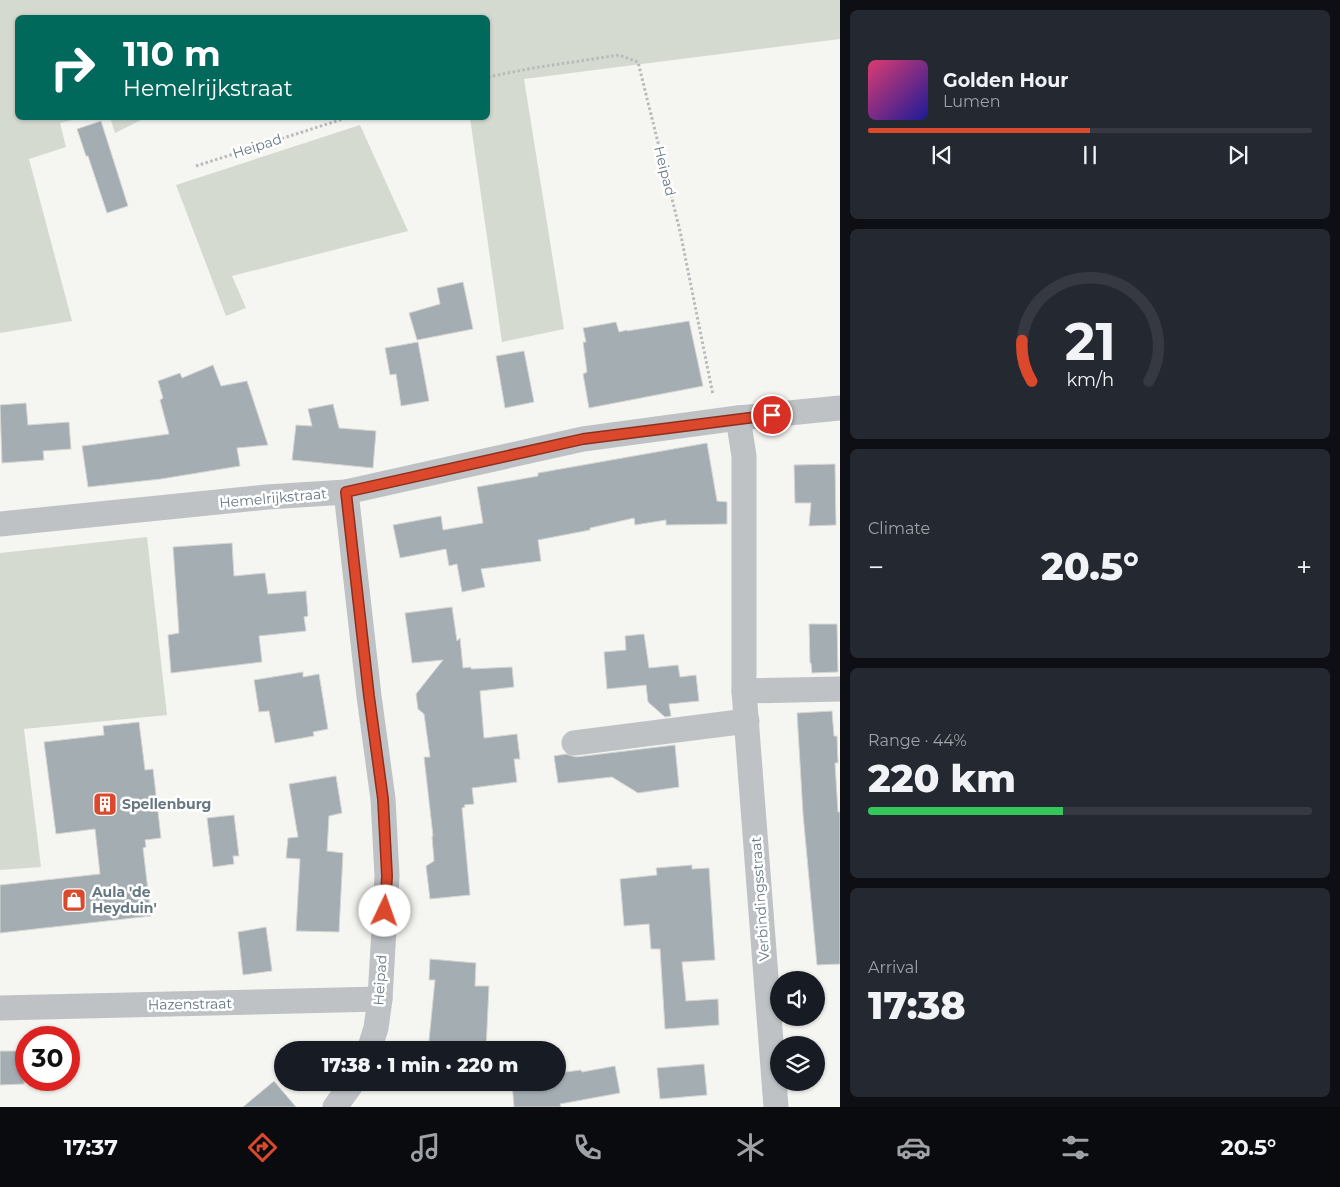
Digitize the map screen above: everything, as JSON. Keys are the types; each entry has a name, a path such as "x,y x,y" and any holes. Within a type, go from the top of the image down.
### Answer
{"street":[{"name":"Hemelrijkstraat","path":"0,524 268,497 346,492 583,439 738,418 840,408"},
{"name":"Verbindingsstraat","path":"738,418 744,456 744,691 776,1107"},
{"name":"Heipad","path":"346,492 369,696 383,799 387,876 380,999 376,1028 372,1041"},
{"path":"744,691 840,689"},
{"path":"574,744 747,721"},
{"name":"Hazenstraat","path":"0,1008 380,999"},
{"path":"335,1107 347,1091"}],"path":[{"name":"Heipad","path":"490,77 534,68 619,56 638,62 680,231 714,403 738,418"},
{"name":"Heipad","path":"196,166 340,120"}],"shaded area":[{"path":"0,0 840,0 840,39 524,79 564,329 502,342 470,120 490,120 490,15 15,15 15,120 73,120 60,123 66,147 29,159 72,321 0,333"},
{"path":"111,120 141,120 115,133"},
{"path":"360,125 408,231 232,276 246,308 226,316 176,185"},
{"path":"147,537 167,715 24,729 41,867 0,870 0,553"}],"building":[{"path":"101,121 128,206 107,213 77,129"},
{"path":"463,282 473,329 417,340 409,313 440,304 437,288"},
{"path":"689,321 703,386 589,408 583,374 587,372 583,342 586,342 583,328 616,322 619,332"},
{"path":"418,342 429,401 401,406 396,374 390,375 385,348"},
{"path":"524,351 534,402 505,408 496,356"},
{"path":"213,365 221,386 247,381 268,445 237,448 240,466 161,479 88,487 82,446 169,434 160,400 163,398 158,381 180,373 182,378"},
{"path":"26,403 28,425 69,422 71,449 43,451 44,460 2,463 0,405"},
{"path":"333,404 339,428 376,431 373,468 292,460 296,425 312,426 308,409"},
{"path":"707,443 717,501 727,502 727,524 666,525 666,520 635,525 634,518 590,528 590,530 538,540 541,561 481,569 485,587 462,592 457,564 449,566 446,549 400,558 393,525 441,516 443,530 483,523 477,487 538,476 538,473"},
{"path":"835,464 836,525 809,526 811,503 795,503 794,465"},
{"path":"232,543 234,576 265,573 268,594 306,591 308,616 304,617 306,631 259,636 262,662 171,673 168,635 179,633 173,547"},
{"path":"452,607 457,641 460,638 463,668 512,667 514,687 480,691 484,738 517,734 520,759 514,759 517,782 472,788 474,804 464,805 465,807 462,808 470,895 430,899 426,866 434,861 433,836 424,757 430,757 424,714 418,709 416,694 443,660 412,663 405,613"},
{"path":"809,624 837,624 838,672 812,673"},
{"path":"644,634 649,668 678,665 680,677 696,675 699,701 669,704 671,716 665,717 648,702 646,685 607,689 604,652 626,650 625,636"},
{"path":"303,672 303,677 319,674 328,729 313,732 314,736 275,743 269,711 259,712 254,680"},
{"path":"832,711 834,736 837,736 838,763 835,763 838,812 840,812 840,964 817,965 803,814 797,713"},
{"path":"139,722 145,770 153,769 161,838 145,840 146,847 143,848 151,916 0,933 0,885 100,874 95,829 56,834 44,742 104,735 103,726"},
{"path":"675,745 679,787 638,793 612,777 558,783 554,756 566,754 576,757"},
{"path":"336,776 342,813 329,816 327,851 343,853 339,932 296,931 300,859 286,858 288,838 298,837 289,784"},
{"path":"234,815 239,856 233,856 234,864 213,867 207,818"},
{"path":"692,865 692,869 709,868 715,960 682,962 686,1001 718,999 719,1025 665,1029 660,949 651,949 649,924 624,926 620,879 657,875 656,868"},
{"path":"266,927 272,971 243,975 238,932"},
{"path":"430,959 476,963 475,986 489,986 486,1041 429,1041 435,980 429,980"},
{"path":"0,1051 15,1051 15,1084 0,1085"},
{"path":"704,1064 707,1095 660,1099 657,1068"},
{"path":"615,1066 620,1093 560,1104 561,1107 514,1107 513,1091 566,1091 566,1072 581,1070 582,1072"},
{"path":"274,1081 274,1091 282,1091 296,1107 243,1107"}],"place":[{"name":"Spellenburg","path":"105,804"},
{"name":"Aula 'de Heyduin'","path":"74,900"}],"route":[{"path":"385,911 387,876 383,799 369,696 346,492 583,439 772,415"}]}
